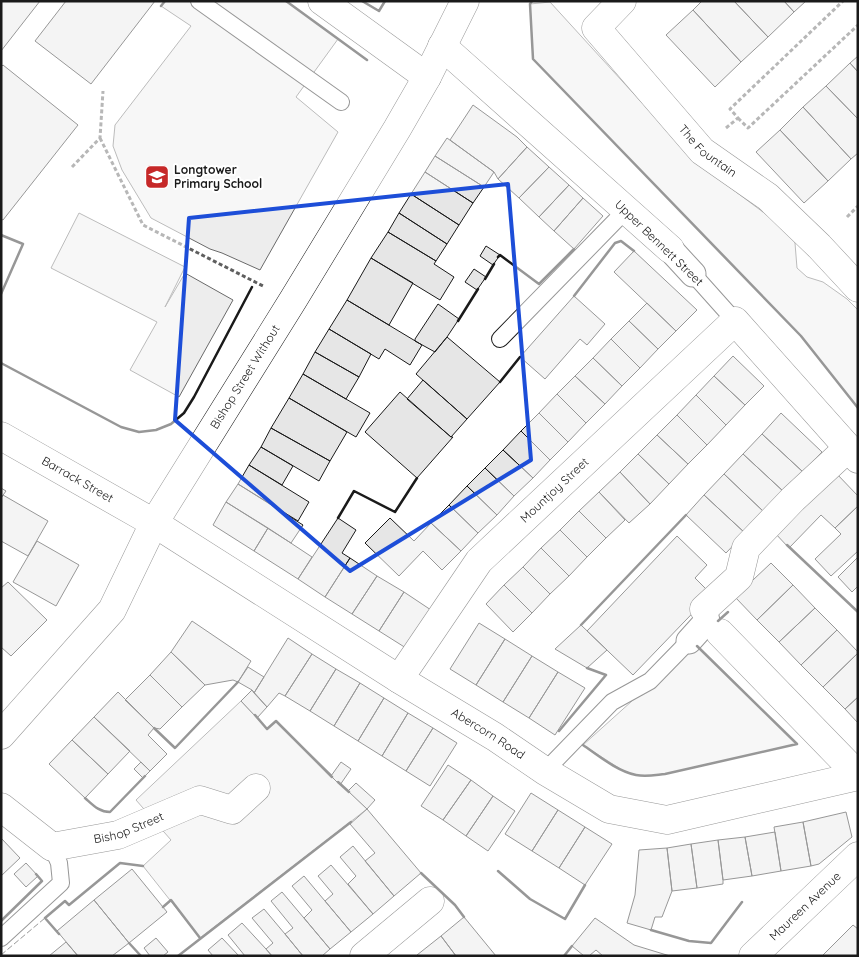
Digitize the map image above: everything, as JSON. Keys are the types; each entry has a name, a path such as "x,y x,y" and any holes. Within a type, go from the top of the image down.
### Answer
{"street":[{"path":"322,1 427,77"},
{"name":"Bishop Street Without","path":"1,735 112,610 154,523 397,129 427,77 466,1"},
{"name":"The Fountain","path":"622,1 596,28 701,150 768,197 819,246 858,288"},
{"name":"Upper Bennett Street","path":"442,46 670,249 693,274"},
{"name":"Upper Bennett Street","path":"735,321 853,453"},
{"name":"Mountjoy Street","path":"398,679 479,561 735,321"},
{"name":"Barrack Street","path":"1,436 154,523"},
{"path":"689,641 707,621 704,609 739,577 746,548 793,499 853,453"},
{"name":"Abercorn Road","path":"154,523 398,679 495,737 545,771 609,809 667,820 858,776"},
{"path":"720,633 858,776"},
{"name":"Bishop Street","path":"52,846 118,835 200,800 232,810 256,788"},
{"path":"1,807 52,846"},
{"name":"Maureen Avenue","path":"753,956 858,856"},
{"path":"364,956 430,901"}],"lane":[{"path":"199,1 342,102"},
{"path":"500,339 626,210"},
{"name":"Upper Bennett Street","path":"693,274 735,321"},
{"path":"545,771 612,702 650,681 689,641"},
{"path":"1,938 61,882 59,863 52,846"}],"path":[{"path":"843,1 730,109 748,128 858,25"},
{"path":"103,91 100,138 143,225 293,300"},
{"path":"701,150 738,118"},
{"path":"72,167 100,138"},
{"path":"847,217 858,206"}],"highlighted area":[{"path":"508,184 531,460 350,571 175,420 189,218"}],"shaded area":[{"path":"165,1 286,1 338,39 296,97 338,132 260,270 210,249 151,218 122,170 113,146 115,125 191,26 161,6"},
{"path":"550,2 696,162 791,233 795,243 797,268 807,277 823,282 847,299 858,310 858,408 801,336 533,59 530,4"},
{"path":"79,213 185,267 165,307 185,273 233,300 179,397 130,370 157,322 51,268"},
{"path":"685,636 797,744 665,774 647,776 635,775 622,770 583,745 652,683"},
{"path":"241,701 267,729 276,721 367,809 200,938 143,866 171,840 136,800"}],"building":[{"path":"1,1 40,1 1,51"},
{"path":"66,1 155,1 91,84 35,41"},
{"path":"702,1 734,1 768,37 741,62 693,10"},
{"path":"734,1 784,1 794,12 768,37"},
{"path":"784,1 806,1 794,12"},
{"path":"693,10 741,62 715,87 666,35"},
{"path":"858,56 858,72 850,63"},
{"path":"850,63 858,72 858,119 826,86"},
{"path":"3,65 78,125 3,220 1,219 1,67"},
{"path":"826,86 858,119 858,153 851,159 803,107"},
{"path":"473,105 517,137 527,147 498,179 494,172 450,140"},
{"path":"803,107 851,159 828,181 780,130"},
{"path":"780,130 828,181 804,203 756,152"},
{"path":"447,138 494,172 484,187 435,156"},
{"path":"527,147 549,167 519,198 498,179"},
{"path":"435,156 484,187 473,203 425,172"},
{"path":"549,167 569,185 539,217 519,198"},
{"path":"425,172 473,203 459,225 411,194"},
{"path":"569,185 583,198 554,231 539,217"},
{"path":"411,194 459,225 447,244 399,213"},
{"path":"583,198 603,216 574,249 554,231"},
{"path":"399,213 447,244 436,261 388,232"},
{"path":"388,232 436,261 434,264 454,277 440,300 371,258"},
{"path":"486,246 500,255 493,265 480,256"},
{"path":"634,251 697,310 676,331 614,272"},
{"path":"371,258 413,283 389,325 347,300"},
{"path":"474,269 486,277 477,290 465,282"},
{"path":"574,296 605,324 587,345 580,339 545,379 520,357"},
{"path":"347,300 422,345 410,365 385,349 379,359 329,329"},
{"path":"647,303 676,331 658,349 629,321"},
{"path":"438,304 459,319 435,352 415,341 415,339"},
{"path":"629,321 658,349 640,368 611,339"},
{"path":"329,329 371,354 359,377 315,352"},
{"path":"447,337 500,382 467,419 416,374"},
{"path":"611,339 640,368 622,386 593,358"},
{"path":"315,352 359,377 346,399 303,374"},
{"path":"733,356 764,386 745,405 714,376"},
{"path":"593,358 622,386 605,404 575,376"},
{"path":"303,374 370,413 356,437 289,398"},
{"path":"575,376 605,404 586,423 557,394"},
{"path":"714,376 745,405 726,425 696,395"},
{"path":"423,380 467,419 451,437 407,399"},
{"path":"400,392 453,437 417,478 365,432"},
{"path":"557,394 586,423 568,442 539,413"},
{"path":"696,395 726,425 707,445 677,415"},
{"path":"289,398 347,432 330,461 271,428"},
{"path":"539,413 568,442 550,460 521,431"},
{"path":"781,413 822,452 803,472 762,434"},
{"path":"677,415 707,445 688,464 657,435"},
{"path":"271,428 330,461 319,481 261,447"},
{"path":"521,431 550,460 533,478 503,450"},
{"path":"762,434 803,472 784,492 743,454"},
{"path":"657,435 688,464 669,484 638,454"},
{"path":"261,447 293,466 282,485 249,465"},
{"path":"503,450 533,478 514,496 485,468"},
{"path":"638,454 669,484 650,504 620,472"},
{"path":"743,454 784,492 764,512 724,474"},
{"path":"249,465 309,502 298,521 238,484"},
{"path":"485,468 514,496 497,515 467,486"},
{"path":"620,472 650,504 629,523 599,492"},
{"path":"835,472 858,496 858,506 835,528 821,515 789,548 774,532"},
{"path":"724,474 764,512 745,533 704,495"},
{"path":"238,484 303,525 291,543 226,502"},
{"path":"467,486 497,515 478,533 449,505"},
{"path":"1,488 6,491 1,498"},
{"path":"599,492 625,520 606,538 579,511"},
{"path":"3,495 48,521 28,556 1,541 1,498"},
{"path":"704,495 745,533 726,553 686,515"},
{"path":"226,502 268,528 254,551 213,525"},
{"path":"449,505 478,533 461,551 431,523"},
{"path":"858,506 858,551 831,576 815,559 841,534 835,528"},
{"path":"579,511 606,538 587,557 560,530"},
{"path":"338,518 356,530 342,553 350,558 325,597 298,579"},
{"path":"390,518 414,541 431,523 461,551 442,570 423,551 399,576 365,543"},
{"path":"268,528 312,557 298,579 254,551"},
{"path":"560,530 587,557 569,576 541,548"},
{"path":"677,536 707,565 695,578 711,594 633,675 587,631"},
{"path":"37,541 79,565 56,606 13,582"},
{"path":"541,548 569,576 550,594 523,567"},
{"path":"858,557 858,586 852,592 838,577"},
{"path":"350,558 377,576 352,614 325,597"},
{"path":"771,563 793,585 757,620 735,597"},
{"path":"523,567 550,594 532,613 504,585"},
{"path":"377,576 404,592 379,631 352,614"},
{"path":"8,582 47,620 11,656 1,647 1,588"},
{"path":"504,585 532,613 513,632 486,604"},
{"path":"793,585 815,608 779,642 757,620"},
{"path":"404,592 431,610 406,648 379,631"},
{"path":"815,608 837,630 801,665 779,642"},
{"path":"192,621 251,661 238,682 233,680 205,685 171,652"},
{"path":"479,623 505,639 476,685 450,669"},
{"path":"581,625 607,650 587,668 555,649"},
{"path":"837,630 858,653 823,687 801,665"},
{"path":"288,638 312,654 285,696 279,693 267,707 254,693"},
{"path":"505,639 532,656 503,702 476,685"},
{"path":"171,652 205,685 182,707 150,675"},
{"path":"858,653 858,697 845,709 823,687"},
{"path":"312,654 336,669 310,711 285,696"},
{"path":"532,656 558,672 529,718 503,702"},
{"path":"248,667 264,677 254,693 238,682"},
{"path":"336,669 360,683 334,726 310,711"},
{"path":"558,672 585,688 555,735 529,718"},
{"path":"150,675 182,707 160,729 154,728 125,700"},
{"path":"360,683 384,698 358,741 334,726"},
{"path":"252,690 267,707 257,718 241,701"},
{"path":"118,692 154,728 148,735 167,754 150,771 94,717"},
{"path":"858,697 858,723 845,709"},
{"path":"384,698 408,713 382,756 358,741"},
{"path":"408,713 433,728 406,771 382,756"},
{"path":"94,717 130,751 108,774 72,740"},
{"path":"433,728 457,743 430,786 406,771"},
{"path":"72,740 108,774 85,798 49,764"},
{"path":"141,762 150,771 143,778 134,769"},
{"path":"341,762 351,769 340,785 331,776"},
{"path":"448,765 471,780 443,820 421,806"},
{"path":"471,780 493,796 466,836 443,820"},
{"path":"356,783 375,800 367,809 348,791"},
{"path":"531,793 558,810 532,851 505,834"},
{"path":"493,796 515,811 488,851 466,836"},
{"path":"367,809 421,873 394,896 365,861 375,853 350,824"},
{"path":"558,810 585,827 559,868 532,851"},
{"path":"846,812 852,837 819,864 811,866 803,822"},
{"path":"803,822 811,866 781,871 774,827"},
{"path":"585,827 612,844 585,885 559,868"},
{"path":"775,832 781,871 752,876 745,837"},
{"path":"745,837 752,876 723,880 718,840"},
{"path":"1,838 20,858 1,876"},
{"path":"718,840 723,884 697,888 691,844"},
{"path":"691,844 697,888 672,891 667,848"},
{"path":"353,846 394,896 373,914 348,884 356,876 340,857"},
{"path":"667,848 672,891 662,917 655,917 651,930 627,923 635,895 639,850"},
{"path":"26,863 38,876 26,887 14,874"},
{"path":"331,865 373,914 351,932 325,901 333,894 318,876"},
{"path":"132,869 167,912 129,943 94,900"},
{"path":"304,876 351,932 330,949 304,918 312,910 292,886"},
{"path":"282,892 330,949 322,956 303,956 285,934 293,928 271,901"},
{"path":"94,900 129,943 112,956 78,956 57,931"},
{"path":"264,909 303,956 272,956 266,949 273,943 252,918"},
{"path":"464,917 496,956 456,956 441,936"},
{"path":"595,918 634,945 670,956 603,956 596,950 589,956 584,956 572,946"},
{"path":"242,923 272,956 245,956 228,935"},
{"path":"853,925 858,929 858,956 822,956"},
{"path":"441,936 456,956 417,955"},
{"path":"156,938 168,952 163,956 150,956 144,948"},
{"path":"222,938 239,956 213,956 208,950"},
{"path":"66,942 78,956 49,956"}],"fence":[{"path":"1,955 45,918"}],"wall":[{"path":"161,6 165,1"},
{"path":"286,1 367,60"},
{"path":"362,1 379,11 385,1"},
{"path":"532,1 530,4 533,59 801,336 858,408"},
{"path":"1,235 23,244 1,294"},
{"path":"574,296 615,243 621,241 634,251"},
{"path":"498,257 500,255 539,284 574,249"},
{"path":"485,279 494,264"},
{"path":"1,363 121,427 139,432 156,430 171,424 184,413 252,287"},
{"path":"458,321 478,289"},
{"path":"500,382 520,357"},
{"path":"338,518 354,491 395,512 417,478"},
{"path":"581,625 686,515"},
{"path":"787,545 858,612"},
{"path":"718,621 728,612"},
{"path":"583,745 608,763 622,770 636,775 647,776 665,774 797,744 697,646"},
{"path":"559,731 606,675 587,668"},
{"path":"154,728 175,748 238,682"},
{"path":"255,715 267,729 276,721 332,777"},
{"path":"85,798 99,809 110,812 145,776"},
{"path":"338,782 349,792"},
{"path":"178,956 351,822"},
{"path":"59,934 45,918 65,901 69,905 120,863 143,866"},
{"path":"498,871 530,899 565,919 585,885"},
{"path":"421,873 455,905 464,917"},
{"path":"1,921 42,881 36,874"},
{"path":"163,907 171,900 200,938"},
{"path":"651,930 689,941 711,943 742,902"},
{"path":"129,943 141,956"},
{"path":"564,956 572,946"}],"place":[{"name":"Longtower Primary School","path":"157,177"}]}
